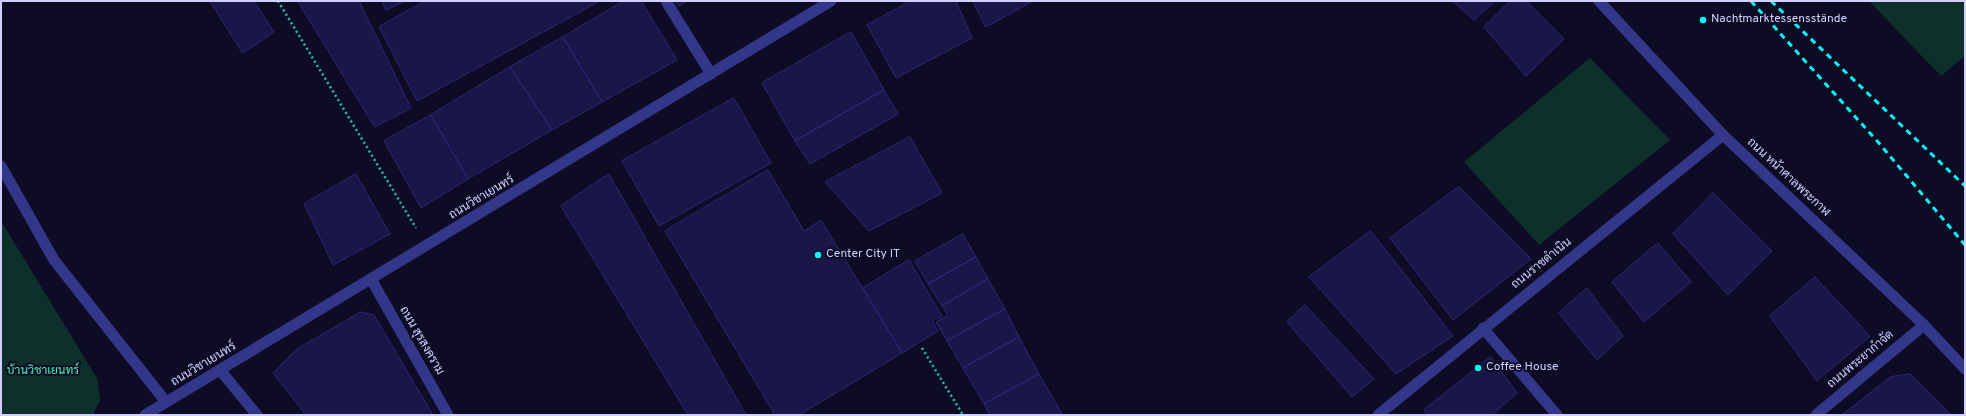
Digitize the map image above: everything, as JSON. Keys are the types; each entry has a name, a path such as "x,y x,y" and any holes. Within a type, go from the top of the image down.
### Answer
{"street":[{"path":"666,1 711,74"},
{"name":"ถนนวิชาเยนทร์","path":"145,415 427,246 830,1"},
{"name":"ถนน หน้าศาลพระกาฬ","path":"1599,1 1723,135 1924,325 1965,368"},
{"name":"ถนนราชดำเนิน","path":"1378,415 1483,328 1723,135"},
{"path":"1,166 54,260 166,402"},
{"name":"ถนน สุรสงคราม","path":"371,279 448,415"},
{"name":"ถนนพระยากำจัด","path":"1816,415 1924,325"},
{"path":"1483,328 1557,415"},
{"path":"220,370 257,415"}],"path":[{"path":"278,1 427,246"},
{"path":"922,348 963,415"}],"green space":[{"path":"1869,1 1965,1 1965,56 1941,76"},
{"path":"1590,58 1670,140 1539,245 1464,162"},
{"name":"บ้านวิชาเยนทร์","path":"1,221 97,378 100,400 93,415 1,415"}],"building":[{"path":"210,1 254,1 274,32 243,53"},
{"path":"298,1 359,1 411,108 375,127"},
{"path":"382,1 405,1 386,10"},
{"path":"425,1 600,1 417,101 379,27"},
{"path":"624,1 641,1 677,60 602,102 563,37"},
{"path":"676,1 687,1 679,6"},
{"path":"911,1 956,1 972,38 896,78 867,25"},
{"path":"973,1 1033,1 986,27"},
{"path":"1453,1 1495,1 1474,20"},
{"path":"1510,1 1526,1 1564,39 1526,76 1484,27"},
{"path":"851,32 884,90 795,141 762,83"},
{"path":"563,37 602,102 552,130 510,67"},
{"path":"510,67 552,130 468,179 431,115"},
{"path":"884,90 898,114 810,164 795,141"},
{"path":"734,98 771,163 659,226 622,161"},
{"path":"431,115 468,179 421,208 384,141"},
{"path":"910,137 942,193 869,231 825,182"},
{"path":"768,170 804,231 821,220 902,353 799,415 775,415 665,231"},
{"path":"356,174 390,234 333,265 304,204"},
{"path":"609,174 746,415 688,415 561,206"},
{"path":"1459,187 1531,259 1453,320 1390,238"},
{"path":"1713,193 1772,251 1728,295 1673,234"},
{"path":"1371,231 1453,336 1396,374 1309,277"},
{"path":"963,234 976,257 928,284 915,261"},
{"path":"1658,243 1691,282 1644,322 1612,282"},
{"path":"976,257 988,279 942,306 928,284"},
{"path":"909,260 942,316 932,321 938,331 902,353 863,288"},
{"path":"1815,277 1870,336 1817,381 1770,316"},
{"path":"988,279 1005,309 947,341 936,322 948,315 942,306"},
{"path":"1587,288 1623,336 1597,360 1559,313"},
{"path":"1305,305 1374,379 1352,397 1287,322"},
{"path":"1005,309 1019,337 963,368 947,341"},
{"path":"361,312 374,315 433,415 306,415 273,373 297,349"},
{"path":"1019,337 1039,374 984,404 963,368"},
{"path":"1491,357 1517,393 1492,415 1428,415 1424,410"},
{"path":"1039,374 1062,414 990,415 984,404"},
{"path":"1910,374 1951,415 1842,415 1890,377"}],"railway":[{"path":"1751,1 1878,142 1965,245"},
{"path":"1771,1 1965,186"}],"place":[{"name":"Nachtmarktessensstände","path":"1703,20"},
{"name":"Center City IT","path":"818,255"},
{"name":"Coffee House","path":"1478,368"}]}
